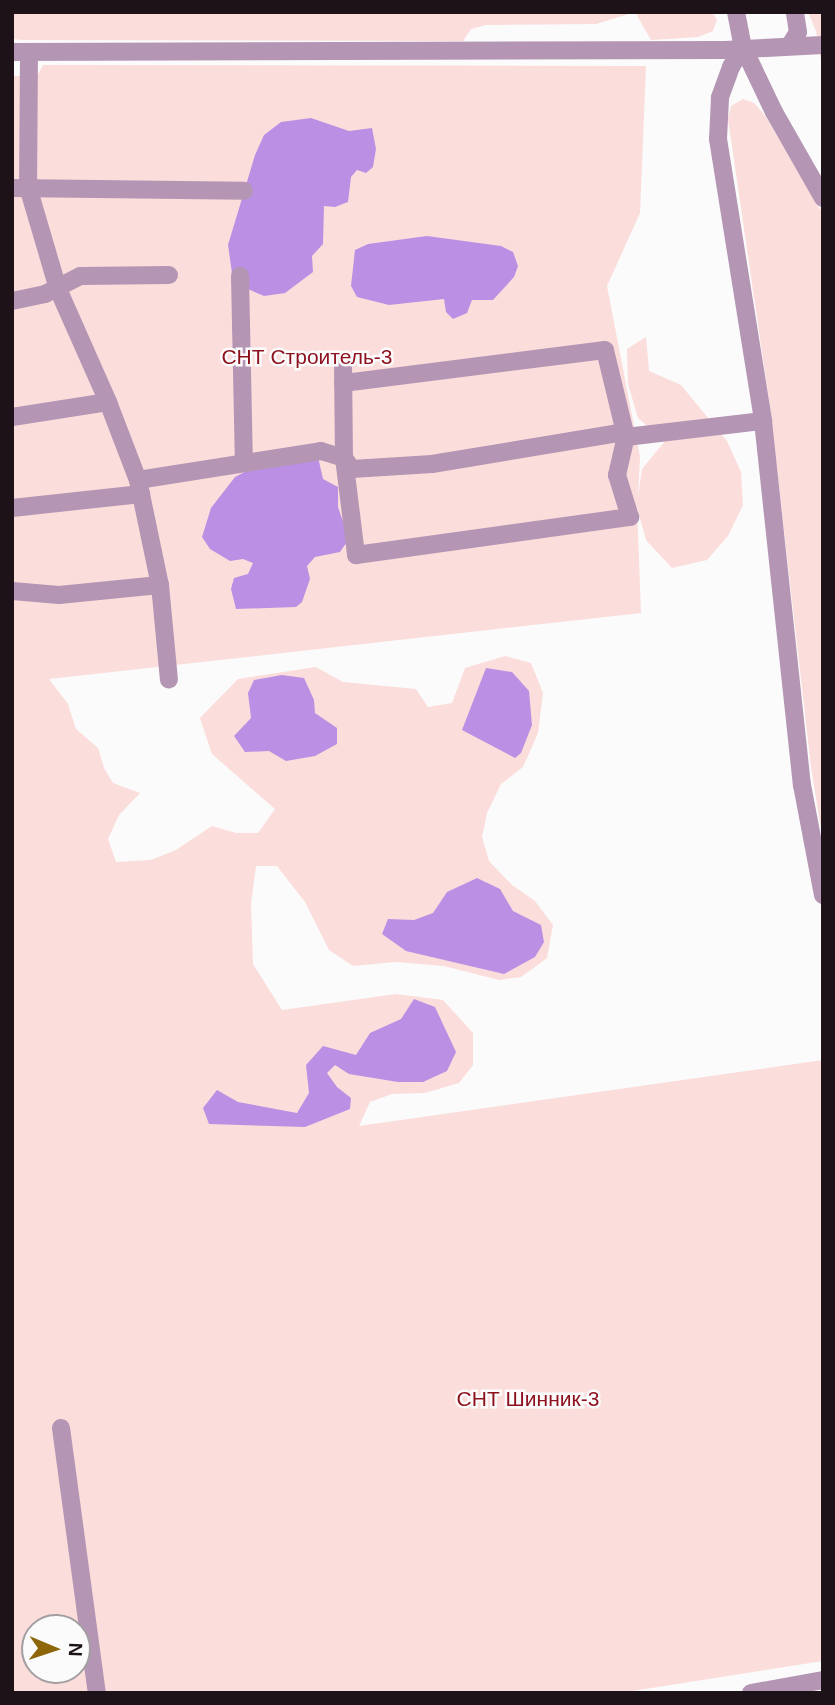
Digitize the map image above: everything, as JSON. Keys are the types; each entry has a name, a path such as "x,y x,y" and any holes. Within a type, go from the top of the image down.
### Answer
{"street":[{"path":"736,12 743,47 774,112 823,198"},
{"path":"790,45 798,32 795,12"},
{"path":"169,680 160,585 139,487 108,402 58,289 20,188 21,52 764,49 790,45 823,45"},
{"path":"743,47 731,67 720,98 718,139 762,421 802,785 823,895"},
{"path":"20,188 244,191"},
{"path":"12,301 58,289 80,276 169,275"},
{"path":"240,276 244,463"},
{"path":"343,363 344,458 356,555 630,517 617,475 625,435 605,350 344,383"},
{"path":"12,417 108,402"},
{"path":"12,508 139,487 244,463 321,451 344,458 352,469 432,464 625,435 762,421"},
{"path":"12,591 58,595 160,585"},
{"path":"61,1428 97,1693"},
{"path":"751,1693 823,1680"}],"green space":[{"path":"12,12 635,12 596,24 486,25 471,29 463,41 23,40 12,39"},
{"path":"635,12 712,12 717,20 713,31 698,37 651,40"},
{"path":"808,12 823,12 823,71 816,31"},
{"path":"43,65 646,66 640,213 607,286 640,457 638,497 642,469 665,441 638,418 628,384 627,349 646,337 649,371 681,385 727,441 741,472 743,505 728,536 707,560 672,568 646,540 637,507 641,613 49,679 68,704 76,729 98,748 104,768 113,783 140,793 119,815 108,839 116,862 151,860 176,850 212,826 236,833 258,833 275,809 212,754 200,718 238,679 316,667 343,682 416,689 428,707 452,703 465,668 505,656 531,663 543,693 538,733 523,767 501,784 487,813 482,837 489,861 512,885 535,901 553,925 547,958 521,977 499,980 444,966 396,962 353,966 329,950 305,902 277,866 256,866 251,904 253,964 282,1010 396,994 443,1000 473,1033 473,1065 459,1083 425,1093 392,1094 370,1102 359,1126 823,1060 823,1661 620,1693 12,1693 12,76 37,76"},
{"path":"743,99 754,103 764,114 823,214 823,842 811,767 770,407 728,119 731,106"}],"shaded area":[{"path":"311,118 349,131 372,128 376,149 373,167 366,173 357,170 351,177 348,202 335,207 324,206 323,244 312,256 313,272 285,293 264,296 248,289 232,273 228,245 255,155 264,135 281,122"},
{"path":"427,236 501,246 513,252 518,266 514,277 493,300 472,300 467,313 453,319 446,312 444,299 389,305 357,297 351,286 355,250 368,244"},
{"path":"318,457 323,479 338,487 338,507 349,539 340,552 315,557 307,566 310,579 302,602 296,607 236,609 231,589 234,578 248,574 253,563 243,559 230,561 210,549 202,537 211,508 235,477 256,466"},
{"path":"486,668 512,672 529,691 532,725 521,753 515,758 462,730"},
{"path":"282,675 304,678 314,700 315,713 337,728 337,744 315,756 286,761 269,751 245,752 234,736 251,718 248,693 254,680"},
{"path":"477,878 500,889 513,911 541,925 544,942 535,957 504,974 406,951 382,934 388,919 414,920 433,913 447,892"},
{"path":"414,999 435,1007 456,1052 447,1071 423,1082 398,1082 349,1074 335,1065 327,1073 337,1087 351,1098 350,1109 305,1127 209,1124 203,1108 217,1090 238,1102 297,1113 309,1093 306,1065 323,1046 356,1055 370,1033 401,1019"}],"park label":[{"name":"СНТ Строитель-3","path":"307,357"},
{"name":"СНТ Шинник-3","path":"528,1399"}]}
